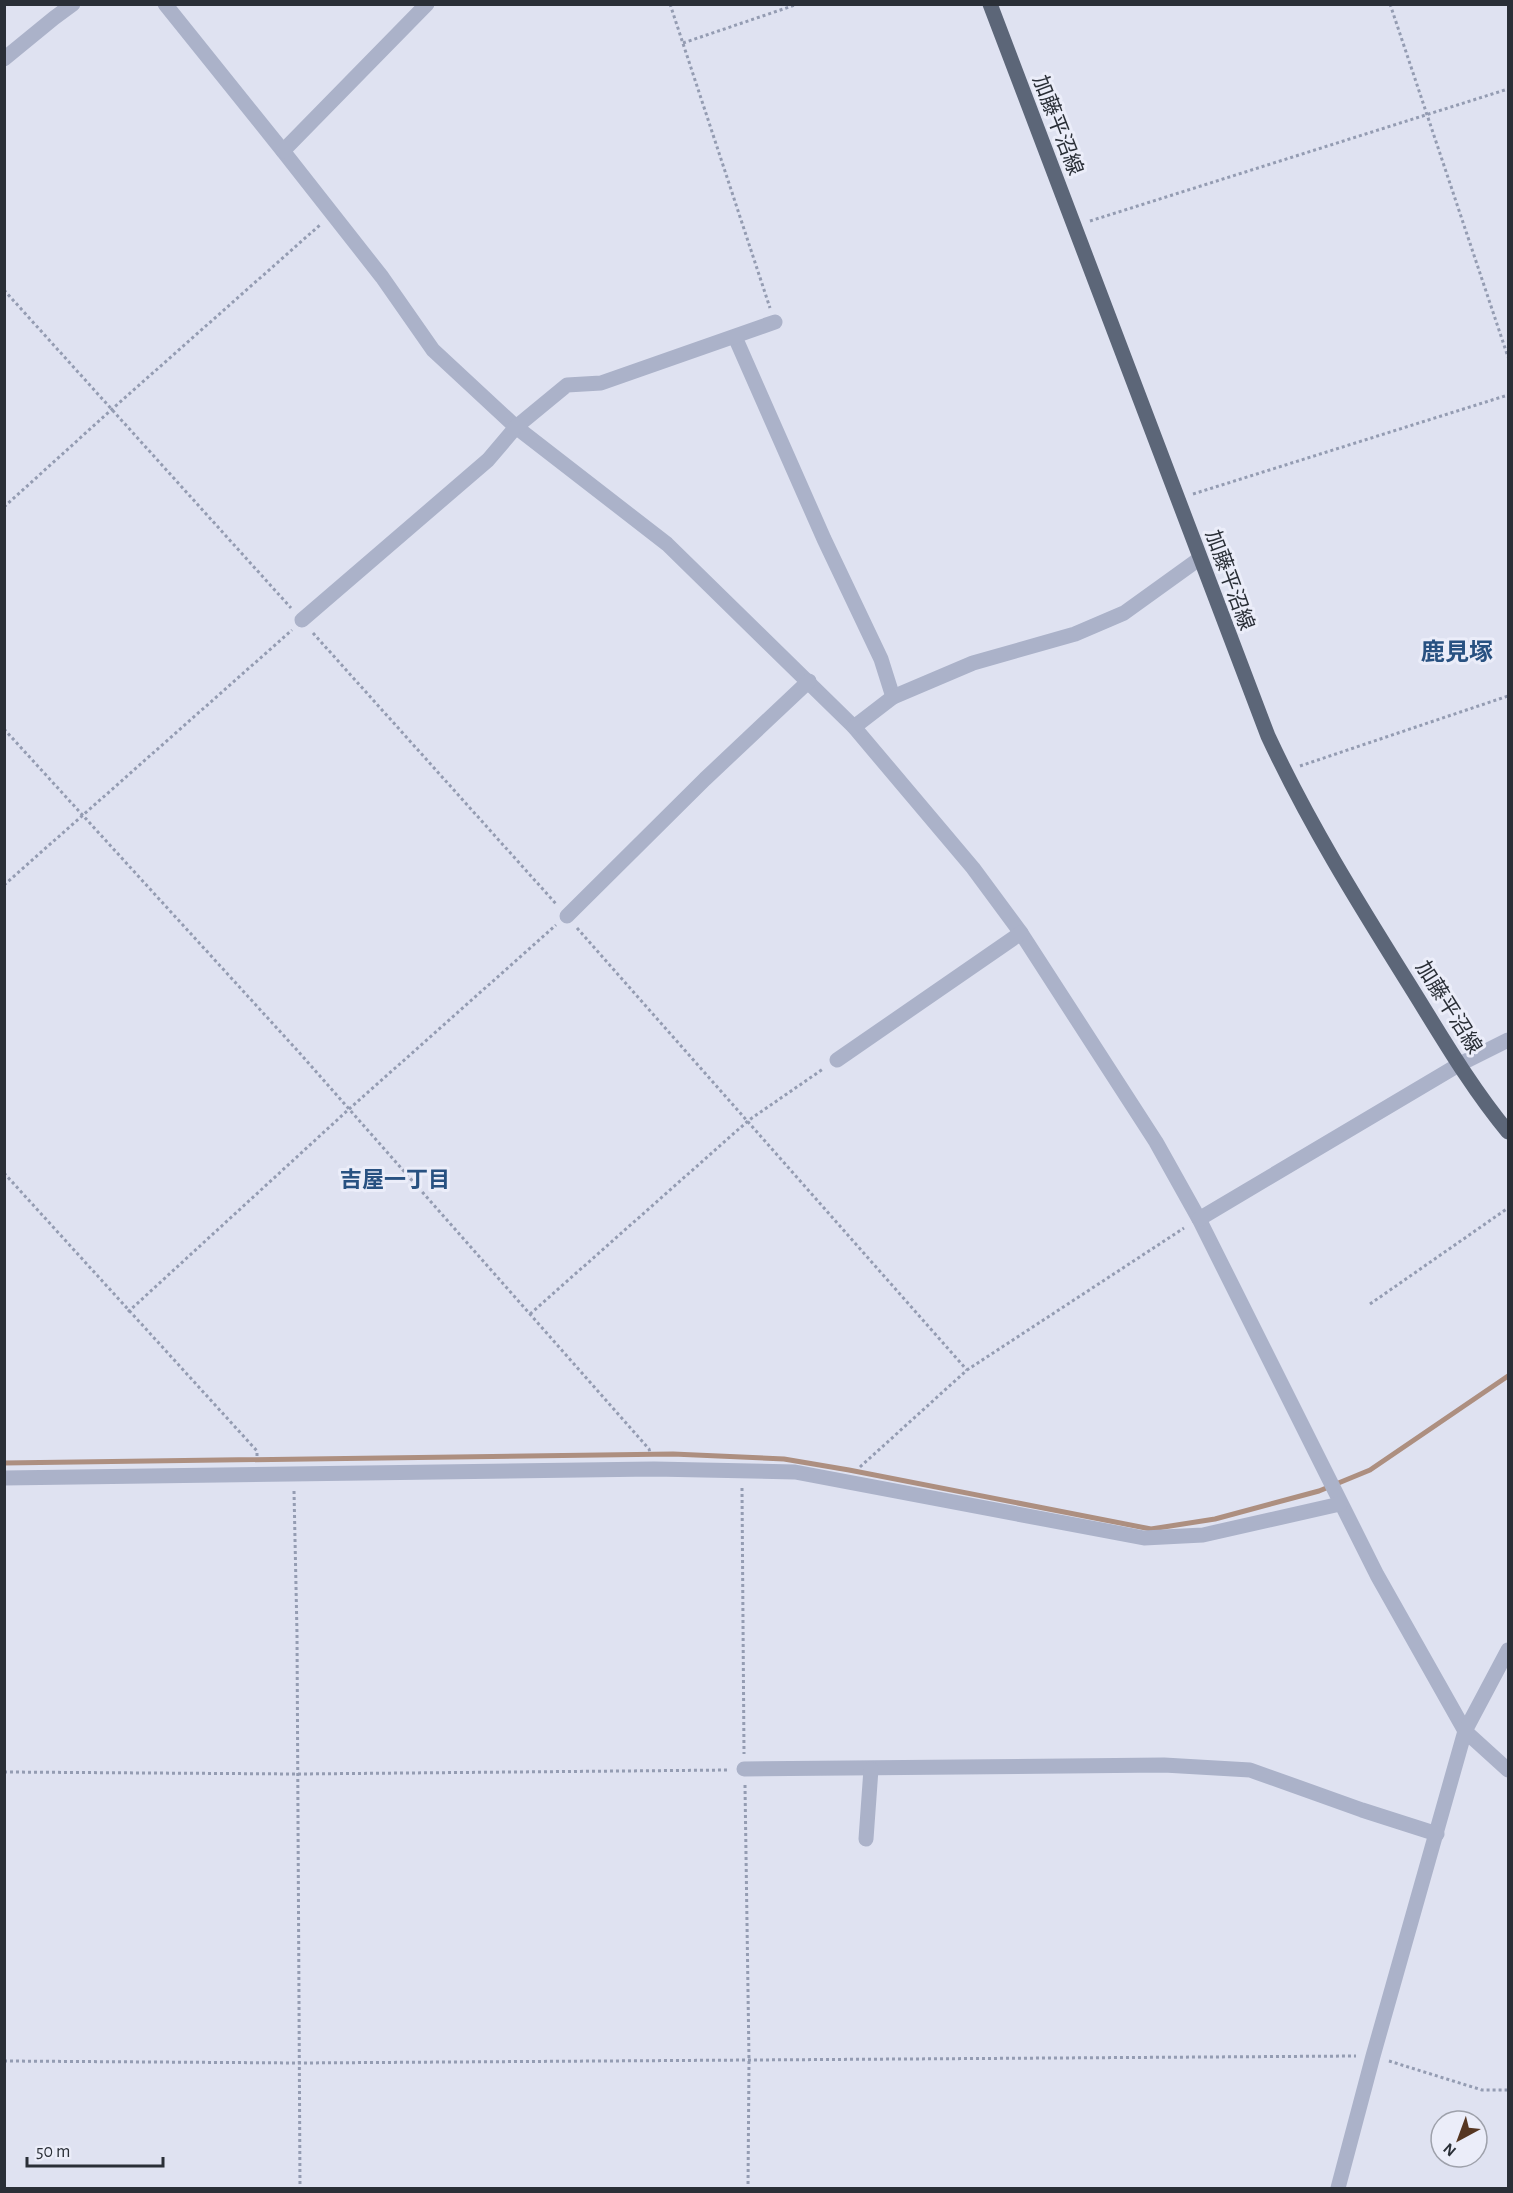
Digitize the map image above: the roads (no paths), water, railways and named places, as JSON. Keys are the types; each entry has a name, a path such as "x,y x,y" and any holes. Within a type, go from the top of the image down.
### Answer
{"main road":[{"name":"加藤平沼線","path":"990,4 1249,691 1284,771 1338,868 1478,1094 1509,1132"}],"street":[{"path":"4,59 73,4"},
{"path":"165,4 382,277 433,350 516,427 668,544 854,727 973,868 1021,933 1156,1142 1198,1219 1377,1575 1465,1731 1509,1770"},
{"path":"284,151 427,4"},
{"path":"302,620 488,460 516,427 567,385 601,383 775,322"},
{"path":"735,337 824,539 881,659 893,697"},
{"path":"854,727 893,697 973,663 1075,634 1124,613 1199,559"},
{"path":"567,916 705,779 809,681"},
{"path":"837,1060 1021,933"},
{"path":"1198,1219 1460,1064 1509,1040"},
{"path":"4,1478 654,1469 795,1472 1144,1538 1203,1535 1341,1504"},
{"path":"1338,2188 1465,1731 1509,1650"},
{"path":"744,1769 1164,1765 1250,1770 1437,1834"},
{"path":"866,1839 871,1769"}],"waterway":[{"path":"4,1463 673,1454 784,1459 1151,1529 1215,1519 1319,1491 1370,1470 1508,1376"}],"district":[{"name":"鹿見塚","path":"1457,652"},
{"name":"吉屋一丁目","path":"395,1179"}]}
